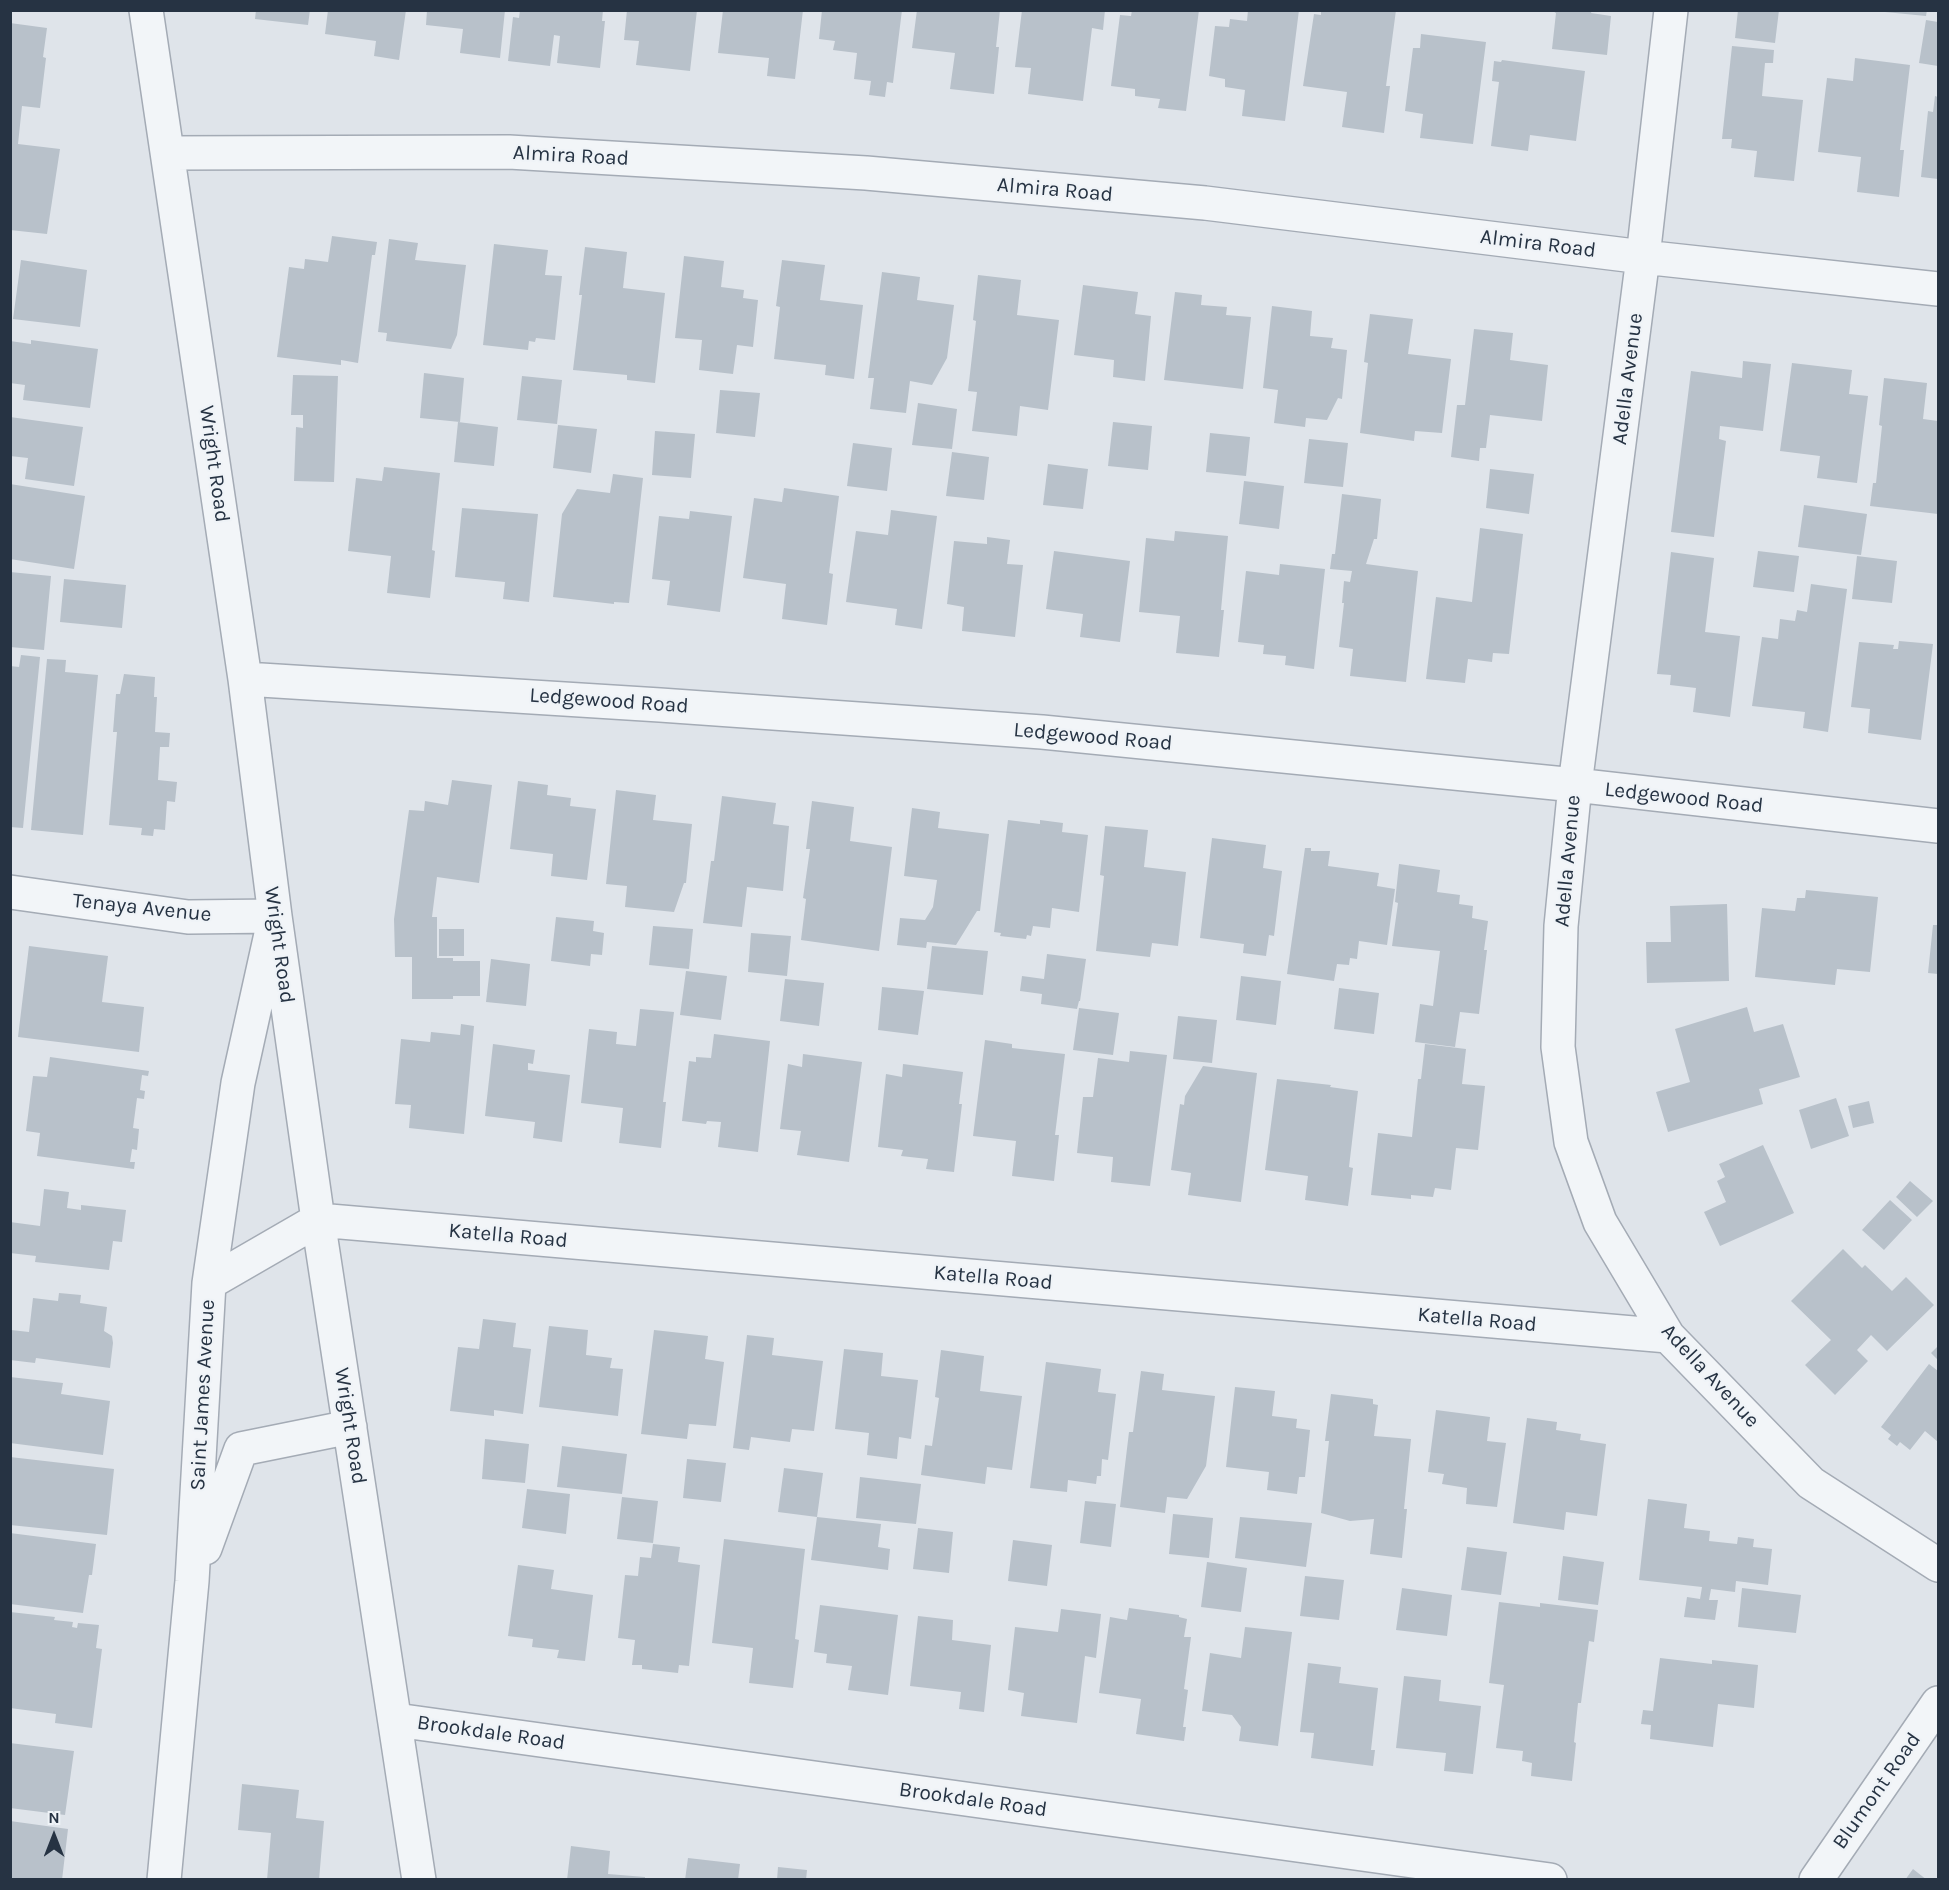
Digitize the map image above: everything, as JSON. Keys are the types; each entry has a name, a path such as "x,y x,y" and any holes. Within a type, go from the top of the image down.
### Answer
{"street":[{"name":"Wright Road","path":"146,10 245,679 275,916 318,1220 419,1880"},
{"name":"Adella Avenue","path":"1671,10 1643,257 1575,785 1561,926 1558,1047 1570,1142 1600,1222 1668,1336 1811,1483 1938,1565"},
{"name":"Almira Road","path":"168,153 509,152 866,173 1205,203 1643,257 1938,289"},
{"name":"Ledgewood Road","path":"245,679 1042,732 1575,785 1938,826"},
{"name":"Tenaya Avenue","path":"10,892 188,917 275,916"},
{"name":"Saint James Avenue","path":"164,1880 192,1581 209,1283 238,1083 275,916"},
{"name":"Katella Road","path":"318,1220 1668,1336"},
{"path":"209,1283 318,1220"},
{"path":"192,1581 241,1449 350,1427"},
{"name":"Blumont Road","path":"1816,1880 1938,1703"},
{"name":"Brookdale Road","path":"396,1720 1550,1880"}],"building":[{"path":"256,10 310,10 308,25 255,19"},
{"path":"328,10 406,10 399,60 374,56 376,41 325,34"},
{"path":"427,10 505,10 500,58 460,53 463,29 426,25"},
{"path":"520,10 603,10 602,21 605,21 600,68 557,63 560,36 554,35 550,66 508,61 513,17 519,18"},
{"path":"627,10 697,10 690,71 636,65 639,41 624,40"},
{"path":"723,10 803,10 795,79 767,76 769,58 718,53"},
{"path":"822,10 902,10 893,83 887,82 885,97 869,95 871,81 854,79 857,53 833,50 835,41 819,39"},
{"path":"917,10 1000,10 994,94 950,89 955,53 912,48"},
{"path":"1022,10 1105,10 1103,30 1092,28 1083,101 1028,94 1031,68 1015,67"},
{"path":"1132,10 1199,10 1186,111 1158,108 1160,99 1135,96 1135,89 1111,86 1120,15 1131,16"},
{"path":"1248,10 1299,10 1285,121 1242,116 1245,90 1225,87 1225,79 1209,76 1215,26 1229,27 1230,19 1247,21"},
{"path":"1321,10 1396,10 1386,86 1390,86 1384,133 1342,127 1347,92 1303,86 1314,14 1321,15"},
{"path":"1551,10 1592,10 1591,13 1611,16 1607,55 1552,49 1556,13"},
{"path":"1738,10 1779,10 1775,43 1735,38"},
{"path":"1885,10 1927,10 1926,16 1885,12"},
{"path":"1926,20 1938,22 1938,66 1919,63"},
{"path":"10,23 47,28 40,108 22,106 18,144 60,149 47,234 10,230"},
{"path":"1421,34 1486,42 1473,144 1420,138 1423,114 1405,111 1413,48 1420,48"},
{"path":"1732,46 1774,50 1773,63 1765,63 1762,96 1803,100 1794,181 1754,177 1757,151 1731,148 1732,139 1722,139"},
{"path":"1855,58 1910,65 1900,150 1904,150 1899,197 1857,192 1861,157 1818,152 1827,78 1853,81"},
{"path":"1502,60 1585,71 1576,141 1530,135 1528,151 1491,146 1499,82 1492,81 1494,61 1501,62"},
{"path":"1935,96 1938,97 1938,179 1921,177 1928,111 1933,112"},
{"path":"332,236 377,242 375,255 372,255 358,363 341,360 341,365 277,357 289,267 304,269 305,259 328,262"},
{"path":"389,239 418,243 415,260 466,265 457,335 451,349 386,341 387,333 378,332"},
{"path":"494,244 548,250 545,275 562,276 555,340 536,338 535,342 529,341 528,350 483,345"},
{"path":"585,247 627,252 623,288 665,293 655,383 627,380 627,375 573,370"},
{"path":"684,256 724,261 721,287 744,290 743,298 758,300 753,347 737,345 733,374 699,370 702,340 675,338"},
{"path":"21,260 87,270 80,327 13,319"},
{"path":"782,260 825,265 820,300 863,305 854,379 825,375 826,365 774,359 780,307 776,306"},
{"path":"882,272 920,277 917,300 954,305 947,358 932,385 910,381 906,413 870,409 874,378 868,378"},
{"path":"978,275 1021,280 1017,315 1059,320 1048,410 1020,406 1017,436 972,431 977,392 968,391 976,321 973,320"},
{"path":"1083,285 1138,292 1135,314 1151,316 1145,381 1113,377 1114,360 1074,355"},
{"path":"1175,292 1202,295 1201,305 1227,307 1226,315 1251,317 1243,389 1164,380"},
{"path":"1272,306 1312,311 1310,336 1333,338 1331,348 1347,350 1342,399 1338,398 1327,420 1306,418 1305,427 1274,423 1278,390 1263,388"},
{"path":"1370,314 1413,319 1408,354 1451,359 1442,433 1415,431 1414,441 1360,433 1368,363 1364,362"},
{"path":"1474,329 1513,333 1510,360 1548,365 1542,421 1490,415 1486,448 1480,448 1479,461 1451,457 1457,405 1465,405"},
{"path":"31,340 98,349 90,408 23,400 25,385 10,383 10,341 31,344"},
{"path":"1743,361 1771,364 1763,431 1720,426 1719,439 1726,441 1714,537 1671,532 1691,371 1742,378"},
{"path":"1792,363 1852,370 1849,394 1868,396 1857,483 1817,478 1820,456 1780,451"},
{"path":"424,373 464,378 460,422 420,418"},
{"path":"293,375 338,376 334,482 294,481 296,427 303,428 303,415 291,415"},
{"path":"522,376 562,380 557,424 517,420"},
{"path":"1884,378 1927,383 1923,419 1938,421 1938,514 1870,506 1873,483 1876,483"},
{"path":"720,390 760,393 755,437 716,433"},
{"path":"918,403 957,409 952,449 912,445"},
{"path":"10,417 83,427 74,486 25,479 28,458 10,456"},
{"path":"458,422 498,427 494,466 454,462"},
{"path":"1113,422 1152,426 1148,470 1108,466"},
{"path":"558,425 597,429 591,473 553,468"},
{"path":"655,431 695,434 691,478 652,475"},
{"path":"1210,433 1250,437 1246,476 1206,472"},
{"path":"1309,439 1348,443 1343,487 1304,483"},
{"path":"853,443 892,448 887,491 847,486"},
{"path":"952,452 989,457 984,500 946,496"},
{"path":"1048,464 1088,469 1083,509 1043,505"},
{"path":"384,467 440,473 432,550 435,551 430,598 387,593 391,556 348,551 356,478 382,481"},
{"path":"1490,469 1534,474 1529,514 1486,508"},
{"path":"613,474 643,478 629,603 614,602 614,604 553,597 562,514 577,489 610,493"},
{"path":"1244,481 1284,486 1279,529 1239,524"},
{"path":"10,484 85,496 74,569 10,559"},
{"path":"784,488 839,496 829,573 833,574 827,625 782,619 786,584 743,578 754,498 782,502"},
{"path":"1342,494 1381,499 1377,539 1374,539 1366,564 1418,571 1406,682 1350,676 1353,649 1339,647 1344,581 1350,582 1352,571 1330,569 1332,554 1335,554"},
{"path":"1804,505 1867,514 1861,555 1798,547"},
{"path":"462,508 538,514 529,602 503,599 505,582 455,577"},
{"path":"891,510 937,516 922,629 895,625 897,609 846,602 856,531 888,535"},
{"path":"690,511 732,516 720,612 667,605 670,581 652,579 659,516 689,519"},
{"path":"1480,528 1523,534 1509,654 1493,653 1492,662 1468,659 1465,683 1426,679 1436,597 1472,602"},
{"path":"1175,531 1228,536 1219,657 1176,653 1180,616 1139,612 1146,538 1174,541"},
{"path":"987,537 1010,540 1007,564 1023,565 1015,637 962,631 964,607 947,604 954,541 987,544"},
{"path":"1054,551 1130,561 1120,642 1080,637 1083,614 1046,609"},
{"path":"1758,551 1799,556 1794,592 1753,587"},
{"path":"1671,552 1714,558 1705,632 1740,636 1730,717 1693,712 1696,688 1670,685 1671,675 1657,674"},
{"path":"1857,556 1897,561 1892,603 1852,599"},
{"path":"1280,564 1325,569 1314,669 1285,665 1286,656 1263,654 1264,645 1238,642 1246,571 1279,575"},
{"path":"10,572 51,576 44,650 10,647"},
{"path":"64,579 126,585 122,628 60,622"},
{"path":"1811,584 1847,589 1828,732 1803,728 1805,712 1752,706 1762,637 1778,639 1780,619 1795,621 1797,610 1807,612"},
{"path":"1899,641 1933,644 1921,740 1868,733 1870,709 1851,707 1859,642 1894,645 1893,649 1898,649"},
{"path":"21,655 40,657 23,828 10,827 10,666 19,667"},
{"path":"47,659 66,660 65,672 98,675 83,835 31,830"},
{"path":"124,674 155,677 154,697 157,697 155,732 170,733 169,747 160,747 158,780 177,782 175,802 167,801 165,830 154,829 153,836 141,835 142,828 109,825 117,732 113,732 116,694 120,694"},
{"path":"452,780 492,785 479,883 437,877 432,917 437,917 437,958 453,958 453,961 480,961 480,996 453,996 453,999 412,999 412,957 395,957 394,919 409,810 424,811 425,801 448,805"},
{"path":"518,781 548,785 547,795 571,798 570,806 596,809 587,880 551,876 553,854 510,849"},
{"path":"616,790 656,795 653,820 692,824 686,883 684,883 674,912 625,907 627,886 606,884"},
{"path":"722,796 776,803 773,824 789,826 783,891 747,887 742,927 703,923"},
{"path":"812,801 854,807 850,841 892,847 879,951 801,940 806,899 803,898 810,849 806,849"},
{"path":"912,808 940,812 938,828 989,834 980,911 977,911 956,945 927,942 926,948 897,945 900,918 925,920 933,907 937,880 904,876"},
{"path":"1008,820 1040,824 1040,820 1063,823 1062,832 1088,835 1079,912 1052,908 1050,928 1033,926 1031,936 1027,935 1026,939 1000,936 1001,933 994,932"},
{"path":"1105,826 1148,830 1144,867 1186,872 1178,946 1152,943 1150,957 1096,951 1104,876 1100,875"},
{"path":"1212,838 1266,845 1263,868 1282,871 1274,936 1269,935 1266,956 1243,953 1244,944 1200,938"},
{"path":"1305,848 1311,848 1311,851 1330,851 1328,866 1379,873 1377,886 1395,889 1387,945 1359,941 1357,959 1350,958 1349,965 1337,964 1334,981 1287,974"},
{"path":"1399,864 1440,870 1437,892 1460,895 1459,904 1473,906 1472,918 1488,921 1479,1014 1460,1012 1455,1047 1415,1042 1420,1004 1433,1006 1440,951 1392,946 1398,903 1395,902"},
{"path":"1806,890 1878,897 1870,972 1837,969 1835,985 1755,977 1762,908 1795,911 1797,898 1805,898"},
{"path":"1727,904 1729,981 1647,983 1646,942 1671,942 1670,906"},
{"path":"556,917 594,921 593,931 604,933 602,955 591,954 590,966 551,961"},
{"path":"1933,925 1938,925 1938,974 1928,973"},
{"path":"653,926 693,929 689,969 649,965"},
{"path":"439,929 464,929 464,956 439,956"},
{"path":"751,933 791,936 787,976 748,972"},
{"path":"29,946 108,956 102,1002 144,1007 139,1052 18,1037"},
{"path":"932,946 988,951 983,995 927,989"},
{"path":"1047,954 1086,959 1077,1009 1041,1004 1042,994 1020,991 1022,976 1044,979"},
{"path":"491,959 530,964 526,1006 486,1002"},
{"path":"686,971 727,976 721,1020 680,1015"},
{"path":"1241,976 1281,981 1276,1025 1236,1020"},
{"path":"785,979 824,983 819,1026 780,1021"},
{"path":"882,987 924,991 918,1035 878,1030"},
{"path":"1339,988 1379,993 1374,1034 1334,1029"},
{"path":"1747,1007 1754,1032 1783,1024 1800,1077 1759,1089 1763,1104 1668,1132 1656,1092 1690,1082 1675,1029"},
{"path":"1079,1008 1119,1013 1113,1055 1073,1050"},
{"path":"640,1009 674,1012 663,1102 666,1102 661,1148 619,1143 623,1108 581,1103 589,1029 617,1032 616,1044 636,1046"},
{"path":"1178,1016 1217,1020 1212,1063 1173,1059"},
{"path":"461,1024 474,1026 464,1134 409,1128 411,1105 395,1104 401,1039 430,1042 431,1032 460,1035"},
{"path":"714,1034 770,1041 758,1152 718,1147 721,1122 707,1121 706,1124 682,1121 689,1061 696,1062 696,1057 711,1058"},
{"path":"985,1040 1012,1044 1012,1048 1065,1054 1055,1135 1059,1135 1054,1181 1012,1176 1016,1141 973,1136"},
{"path":"493,1044 535,1050 533,1064 528,1063 528,1070 570,1075 562,1142 533,1138 535,1122 485,1116"},
{"path":"1425,1044 1466,1049 1462,1084 1485,1086 1478,1150 1456,1148 1451,1190 1435,1188 1433,1197 1411,1195 1411,1199 1371,1195 1378,1133 1412,1137 1418,1079 1421,1079"},
{"path":"1130,1051 1167,1055 1150,1186 1111,1182 1113,1157 1077,1153 1083,1097 1093,1097 1098,1058 1129,1062"},
{"path":"803,1054 862,1062 849,1162 797,1155 801,1131 780,1129 788,1064 802,1067"},
{"path":"50,1057 149,1071 148,1076 142,1075 140,1090 145,1091 144,1099 137,1098 133,1128 139,1129 137,1150 132,1149 130,1162 135,1162 134,1169 37,1156 40,1133 26,1131 33,1076 47,1077"},
{"path":"903,1064 963,1072 959,1104 962,1104 954,1172 926,1169 928,1159 901,1156 903,1150 878,1147 886,1074 902,1077"},
{"path":"1203,1066 1257,1073 1241,1202 1188,1195 1191,1173 1171,1170 1180,1104 1184,1105 1185,1096"},
{"path":"1277,1079 1331,1085 1330,1087 1358,1091 1349,1167 1353,1168 1348,1206 1305,1200 1308,1176 1265,1170"},
{"path":"1836,1098 1849,1136 1811,1149 1799,1110"},
{"path":"1869,1101 1874,1123 1853,1128 1848,1106"},
{"path":"1763,1145 1794,1213 1720,1246 1704,1212 1726,1202 1717,1181 1725,1177 1719,1164"},
{"path":"1910,1181 1933,1201 1917,1217 1896,1197"},
{"path":"44,1189 69,1192 67,1208 81,1210 81,1205 126,1210 122,1242 113,1241 109,1270 35,1262 36,1256 10,1253 10,1222 40,1226"},
{"path":"1890,1200 1912,1220 1884,1250 1862,1230"},
{"path":"1843,1249 1862,1268 1865,1265 1892,1291 1906,1277 1934,1305 1887,1351 1871,1335 1857,1350 1868,1361 1835,1395 1805,1365 1831,1340 1791,1301"},
{"path":"59,1293 81,1295 80,1303 107,1307 104,1331 112,1336 113,1343 110,1368 36,1358 35,1363 10,1360 11,1330 29,1332 33,1298 58,1301"},
{"path":"483,1319 516,1323 513,1347 531,1349 523,1414 494,1410 494,1416 450,1411 458,1347 479,1349"},
{"path":"549,1326 588,1330 586,1355 612,1358 610,1368 623,1369 618,1416 539,1407"},
{"path":"654,1330 708,1336 705,1359 724,1362 716,1426 689,1424 687,1439 641,1434"},
{"path":"747,1335 774,1338 772,1355 823,1361 814,1431 792,1429 790,1442 751,1437 749,1450 733,1448"},
{"path":"1938,1346 1938,1360 1931,1353"},
{"path":"844,1349 883,1353 881,1376 918,1380 911,1439 899,1437 897,1459 867,1455 869,1433 835,1429"},
{"path":"941,1350 984,1356 980,1391 1022,1396 1012,1470 987,1467 985,1484 921,1475 925,1445 932,1446 939,1398 935,1397"},
{"path":"1046,1362 1101,1369 1098,1392 1116,1394 1108,1460 1102,1459 1101,1476 1097,1476 1096,1484 1068,1480 1067,1492 1030,1488"},
{"path":"1929,1364 1938,1371 1938,1442 1925,1431 1910,1450 1900,1442 1897,1446 1888,1439 1891,1435 1881,1427"},
{"path":"1141,1371 1164,1374 1162,1390 1215,1396 1206,1466 1187,1499 1167,1497 1165,1513 1120,1507 1129,1432 1133,1432"},
{"path":"10,1377 63,1383 61,1394 110,1401 103,1455 10,1443"},
{"path":"1235,1387 1275,1391 1272,1416 1297,1419 1296,1428 1310,1430 1305,1477 1299,1477 1297,1494 1267,1490 1269,1472 1226,1467"},
{"path":"1331,1394 1373,1399 1373,1404 1378,1405 1374,1436 1411,1439 1402,1558 1370,1554 1374,1519 1350,1521 1321,1513 1329,1441 1325,1441"},
{"path":"1436,1410 1490,1417 1487,1441 1506,1443 1497,1507 1466,1504 1467,1488 1442,1484 1444,1474 1428,1472"},
{"path":"1527,1418 1557,1422 1556,1430 1581,1434 1580,1440 1606,1444 1597,1516 1566,1512 1564,1530 1513,1523"},
{"path":"485,1439 529,1444 525,1483 482,1479"},
{"path":"562,1446 627,1454 622,1494 557,1487"},
{"path":"10,1457 114,1469 107,1535 10,1525"},
{"path":"687,1459 726,1463 721,1502 683,1498"},
{"path":"784,1468 823,1473 817,1517 778,1512"},
{"path":"860,1477 921,1484 916,1524 856,1518"},
{"path":"527,1489 570,1494 566,1534 522,1528"},
{"path":"622,1497 658,1501 653,1543 617,1539"},
{"path":"1648,1499 1687,1504 1684,1528 1710,1531 1709,1541 1737,1544 1738,1537 1754,1539 1753,1547 1772,1549 1768,1585 1736,1581 1735,1592 1711,1589 1709,1600 1718,1600 1715,1620 1684,1617 1687,1597 1700,1599 1702,1587 1639,1580"},
{"path":"1085,1501 1116,1504 1111,1547 1080,1543"},
{"path":"1173,1514 1213,1518 1209,1558 1169,1554"},
{"path":"817,1517 881,1524 878,1547 890,1549 888,1570 811,1560"},
{"path":"1240,1517 1312,1523 1306,1567 1235,1558"},
{"path":"918,1528 953,1532 949,1573 913,1569"},
{"path":"10,1533 96,1544 92,1575 89,1575 83,1613 10,1604"},
{"path":"724,1539 805,1549 795,1639 799,1640 793,1688 749,1683 753,1648 712,1643"},
{"path":"1013,1540 1052,1545 1047,1586 1008,1581"},
{"path":"653,1544 680,1547 678,1562 700,1565 689,1666 679,1665 678,1673 642,1669 642,1665 632,1665 635,1640 618,1638 625,1575 638,1576 640,1557 651,1558"},
{"path":"1467,1547 1507,1552 1501,1595 1461,1590"},
{"path":"1563,1556 1604,1562 1598,1605 1558,1600"},
{"path":"1207,1562 1247,1568 1241,1612 1201,1607"},
{"path":"518,1565 554,1570 551,1589 593,1595 585,1661 557,1658 559,1650 532,1647 533,1639 508,1636"},
{"path":"1305,1576 1344,1580 1339,1620 1300,1616"},
{"path":"1402,1588 1452,1595 1447,1636 1396,1630"},
{"path":"1742,1588 1801,1595 1796,1633 1738,1627"},
{"path":"1499,1602 1540,1607 1540,1603 1598,1610 1594,1642 1589,1641 1581,1703 1578,1703 1572,1781 1531,1776 1532,1763 1522,1761 1523,1751 1496,1748 1504,1685 1489,1683"},
{"path":"820,1605 898,1615 888,1695 848,1690 852,1666 826,1663 827,1654 814,1652"},
{"path":"1129,1608 1179,1615 1187,1619 1184,1637 1191,1637 1184,1689 1188,1690 1183,1727 1186,1727 1184,1741 1136,1734 1141,1699 1099,1693 1110,1617 1127,1620"},
{"path":"1061,1609 1101,1614 1096,1658 1085,1656 1077,1723 1021,1716 1024,1693 1008,1690 1015,1627 1058,1632"},
{"path":"10,1612 55,1617 54,1620 73,1622 72,1627 77,1628 78,1623 99,1625 96,1648 102,1649 92,1728 55,1723 56,1714 10,1708"},
{"path":"918,1616 953,1620 952,1640 991,1645 984,1712 959,1709 961,1692 910,1686"},
{"path":"1245,1627 1292,1632 1278,1746 1239,1741 1241,1727 1232,1715 1202,1711 1210,1653 1241,1658"},
{"path":"1660,1658 1712,1664 1712,1660 1758,1665 1754,1708 1718,1704 1713,1747 1650,1739 1651,1725 1641,1724 1643,1710 1653,1711"},
{"path":"1308,1663 1341,1667 1339,1683 1378,1688 1371,1750 1375,1750 1373,1766 1311,1758 1314,1733 1300,1732"},
{"path":"1404,1676 1441,1680 1439,1701 1481,1706 1473,1774 1444,1771 1446,1753 1396,1748"},
{"path":"10,1743 74,1751 65,1815 10,1808"},
{"path":"242,1784 299,1790 296,1818 324,1821 319,1880 267,1880 271,1833 238,1830"},
{"path":"10,1821 68,1829 62,1880 10,1880"},
{"path":"571,1846 610,1851 608,1874 645,1877 645,1880 567,1880"},
{"path":"688,1858 740,1864 738,1880 685,1880"},
{"path":"778,1867 807,1870 806,1880 777,1880"},
{"path":"1913,1869 1927,1880 1905,1880"}]}
